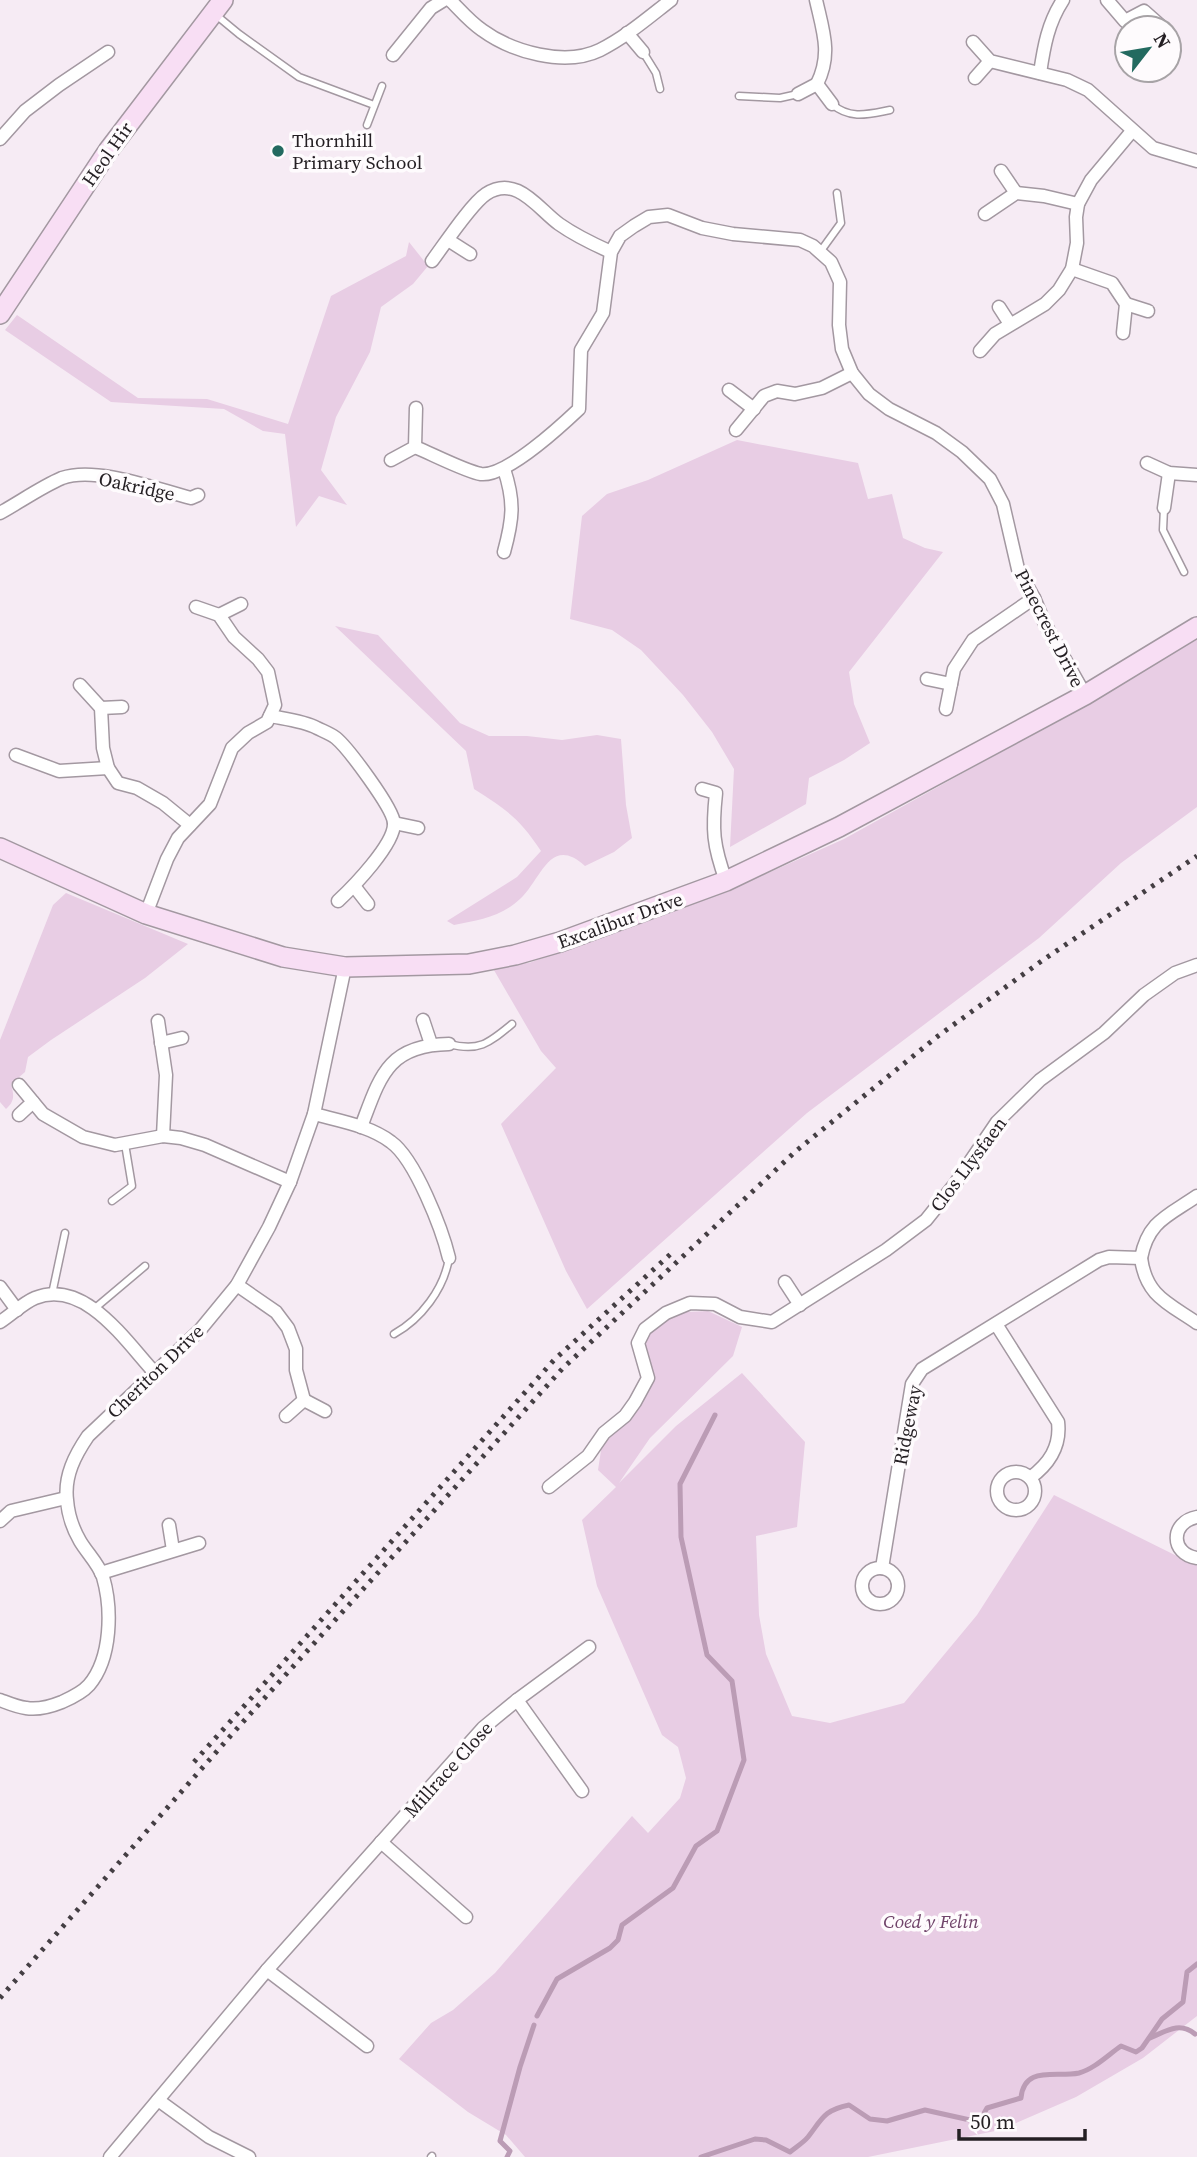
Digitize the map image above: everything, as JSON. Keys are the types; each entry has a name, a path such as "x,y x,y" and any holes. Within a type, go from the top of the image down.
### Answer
{"street":[{"path":"393,55 431,8 444,0"},
{"path":"450,0 480,29 494,38 538,53 569,57 598,50 627,33 671,0"},
{"path":"798,94 817,84 826,62 826,47 816,0"},
{"path":"1040,73 1045,37 1063,0"},
{"path":"1107,0 1119,14"},
{"name":"Heol Hir","path":"0,314 108,151 218,7"},
{"path":"627,33 643,52"},
{"path":"973,42 990,61 1067,80 1088,90 1153,148 1197,161"},
{"path":"0,139 25,111 108,52"},
{"path":"975,78 990,61"},
{"path":"817,84 832,104"},
{"path":"980,351 995,334 1045,304 1059,290 1072,269 1077,243 1078,204 1091,180 1132,131"},
{"path":"1001,171 1016,193"},
{"path":"432,261 486,194 502,188 519,191 582,239 611,252"},
{"path":"985,214 1016,193 1044,195 1078,204"},
{"path":"415,447 482,474 504,469 566,422 579,409 581,349 603,313 611,252 620,236 649,217 668,215 702,228 733,234 800,240 820,252"},
{"path":"448,240 470,254"},
{"name":"Pinecrest Drive","path":"820,252 831,262 840,282 839,325 842,349 852,373 869,394 889,409 936,433 962,452 990,480 1003,505 1018,569 1085,695"},
{"path":"1072,269 1112,284 1126,304 1148,311"},
{"path":"1123,333 1126,304"},
{"path":"999,307 1010,324"},
{"path":"737,430 764,396 777,391 795,394 822,388 852,373"},
{"path":"729,390 754,409"},
{"path":"415,447 416,408"},
{"path":"391,460 415,447"},
{"path":"1147,463 1169,473 1197,475"},
{"path":"504,469 512,494 512,522 504,552"},
{"path":"1164,508 1169,473"},
{"name":"Oakridge","path":"0,513 51,484 76,475 115,479 191,498 198,495"},
{"path":"946,709 954,669 973,640 1034,598"},
{"path":"219,615 241,604"},
{"path":"146,914 167,859 178,838 210,804 232,748 248,733 268,722 275,705 268,672 258,659 234,637 219,615 197,607"},
{"name":"Excalibur Drive","path":"0,848 146,914 283,957 345,967 469,964 515,955 593,931 726,881 839,827 1085,695 1197,627"},
{"path":"927,680 951,684"},
{"path":"80,685 101,708 103,748 108,768 118,783 137,788 163,803 190,825"},
{"path":"101,708 122,706"},
{"path":"270,716 314,726 337,739 387,802 394,823 374,862 338,901"},
{"path":"16,755 59,771 108,768"},
{"path":"702,789 716,793 712,833 726,881"},
{"path":"394,823 418,828"},
{"path":"354,886 368,904"},
{"name":"Clos Llysfaen","path":"549,1487 588,1456 604,1433 625,1416 635,1402 648,1378 638,1343 645,1329 666,1313 690,1303 715,1304 740,1317 772,1322 886,1250 926,1220 955,1184 997,1122 1040,1080 1104,1033 1144,995 1175,974 1197,965"},
{"name":"Cheriton Drive","path":"0,1700 27,1709 53,1706 73,1697 89,1685 100,1667 106,1646 107,1595 102,1573 80,1541 66,1498 68,1476 76,1452 88,1436 200,1330 237,1285 290,1182 314,1114 345,967"},
{"path":"423,1020 431,1044"},
{"path":"158,1021 166,1075 163,1136"},
{"path":"162,1043 182,1038"},
{"path":"361,1127 381,1076 395,1059 431,1044 449,1044"},
{"path":"19,1085 43,1114 83,1137 115,1145 163,1136 181,1138 205,1145 290,1182"},
{"path":"19,1115 33,1102"},
{"path":"314,1114 361,1127 394,1143 417,1174 449,1258"},
{"path":"1197,1196 1154,1226 1148,1234 1141,1258 1143,1275 1155,1293 1197,1323"},
{"name":"Ridgeway","path":"882,1568 912,1384 916,1376 922,1369 1099,1260 1109,1257 1141,1258"},
{"path":"785,1282 800,1305"},
{"path":"237,1285 276,1312 288,1328 296,1349 296,1370 303,1400"},
{"path":"0,1287 17,1310"},
{"path":"0,1322 34,1298 52,1294 75,1298 94,1309 155,1373"},
{"path":"996,1324 1058,1422 1059,1434 1051,1458 1030,1478"},
{"path":"303,1400 325,1411"},
{"path":"286,1416 303,1400"},
{"path":"0,1521 11,1511 66,1498"},
{"path":"1197,1517 1182,1524 1177,1537 1181,1551 1197,1558"},
{"path":"169,1525 173,1550"},
{"path":"102,1573 199,1543"},
{"name":"Millrace Close","path":"110,2157 267,1970 483,1728 589,1647"},
{"path":"517,1700 582,1791"},
{"path":"382,1842 466,1917"},
{"path":"267,1970 367,2046"},
{"path":"158,2100 200,2131 249,2157"}],"lane":[{"path":"218,7 239,34 299,77 374,105"},
{"path":"643,52 656,73 660,89"},
{"path":"367,125 382,86"},
{"path":"739,96 780,98 798,94"},
{"path":"832,104 845,114 859,116 890,110"},
{"path":"820,252 841,223 837,193"},
{"path":"1164,508 1163,530 1184,572"},
{"path":"449,1044 476,1047 493,1040 512,1024"},
{"path":"112,1201 132,1186 125,1144"},
{"path":"52,1294 65,1233"},
{"path":"394,1334 425,1309 447,1272 449,1258"},
{"path":"94,1309 145,1266"}],"green space":[{"path":"409,242 428,266 413,284 381,307 370,352 336,417 321,470 347,505 319,496 296,527 285,434 263,431 224,409 111,402 5,330 17,315 138,398 207,399 288,424 331,296 406,256"},
{"path":"737,440 858,463 868,499 892,494 903,538 925,548 943,552 849,672 854,704 870,743 809,778 806,804 730,847 734,769 712,732 683,695 641,650 612,630 570,619 582,516 607,494 648,480"},
{"path":"335,626 378,635 460,723 489,736 562,740 597,735 621,739 626,805 632,838 614,852 585,866 573,857 555,857 547,863 520,899 505,910 489,917 454,925 447,921 517,877 541,851 512,815 474,789 466,751"},
{"path":"1197,639 1197,807 1121,863 1039,938 807,1113 587,1309 566,1271 501,1124 556,1068 541,1051 491,965 529,963 768,873 844,839 1089,703"},
{"path":"66,893 188,944 145,978 28,1057 25,1072 11,1084 13,1098 6,1109 0,1102 0,1040 53,905"},
{"name":"Coed y Felin","path":"708,1311 742,1327 733,1356 650,1438 619,1483 676,1426 742,1373 805,1442 797,1527 756,1536 759,1615 766,1654 792,1716 830,1723 904,1703 977,1615 1054,1495 1197,1566 1197,2016 1143,2058 1076,2097 1000,2130 868,2157 525,2157 506,2135 468,2112 399,2059 431,2023 453,2010 495,1973 632,1816 648,1833 680,1798 686,1778 678,1747 662,1735 597,1586 582,1520 616,1487 598,1470 602,1444 648,1378 638,1343 666,1313"}],"waterway":[{"path":"537,2016 557,1979 610,1948 618,1940 622,1925 673,1888 696,1846 717,1831 744,1760 732,1681 707,1655 681,1537 680,1484 715,1415"},
{"path":"701,2157 755,2139 766,2140 790,2152 806,2139 829,2113 849,2105 870,2119 887,2121 925,2110 979,2122 987,2108 1021,2098 1023,2088 1035,2077 1079,2073 1121,2046 1136,2052 1142,2048 1162,2019 1183,2002 1187,1972 1197,1964"},
{"path":"507,2157 510,2151 500,2141 534,2025"},
{"path":"1150,2038 1178,2028 1195,2034"}],"railway":[{"path":"0,1998 233,1733 563,1368 796,1151 938,1036 1043,960 1197,856"},
{"path":"194,1762 554,1360 675,1250"}],"place":[{"name":"Thornhill Primary School","path":"278,151"}]}
